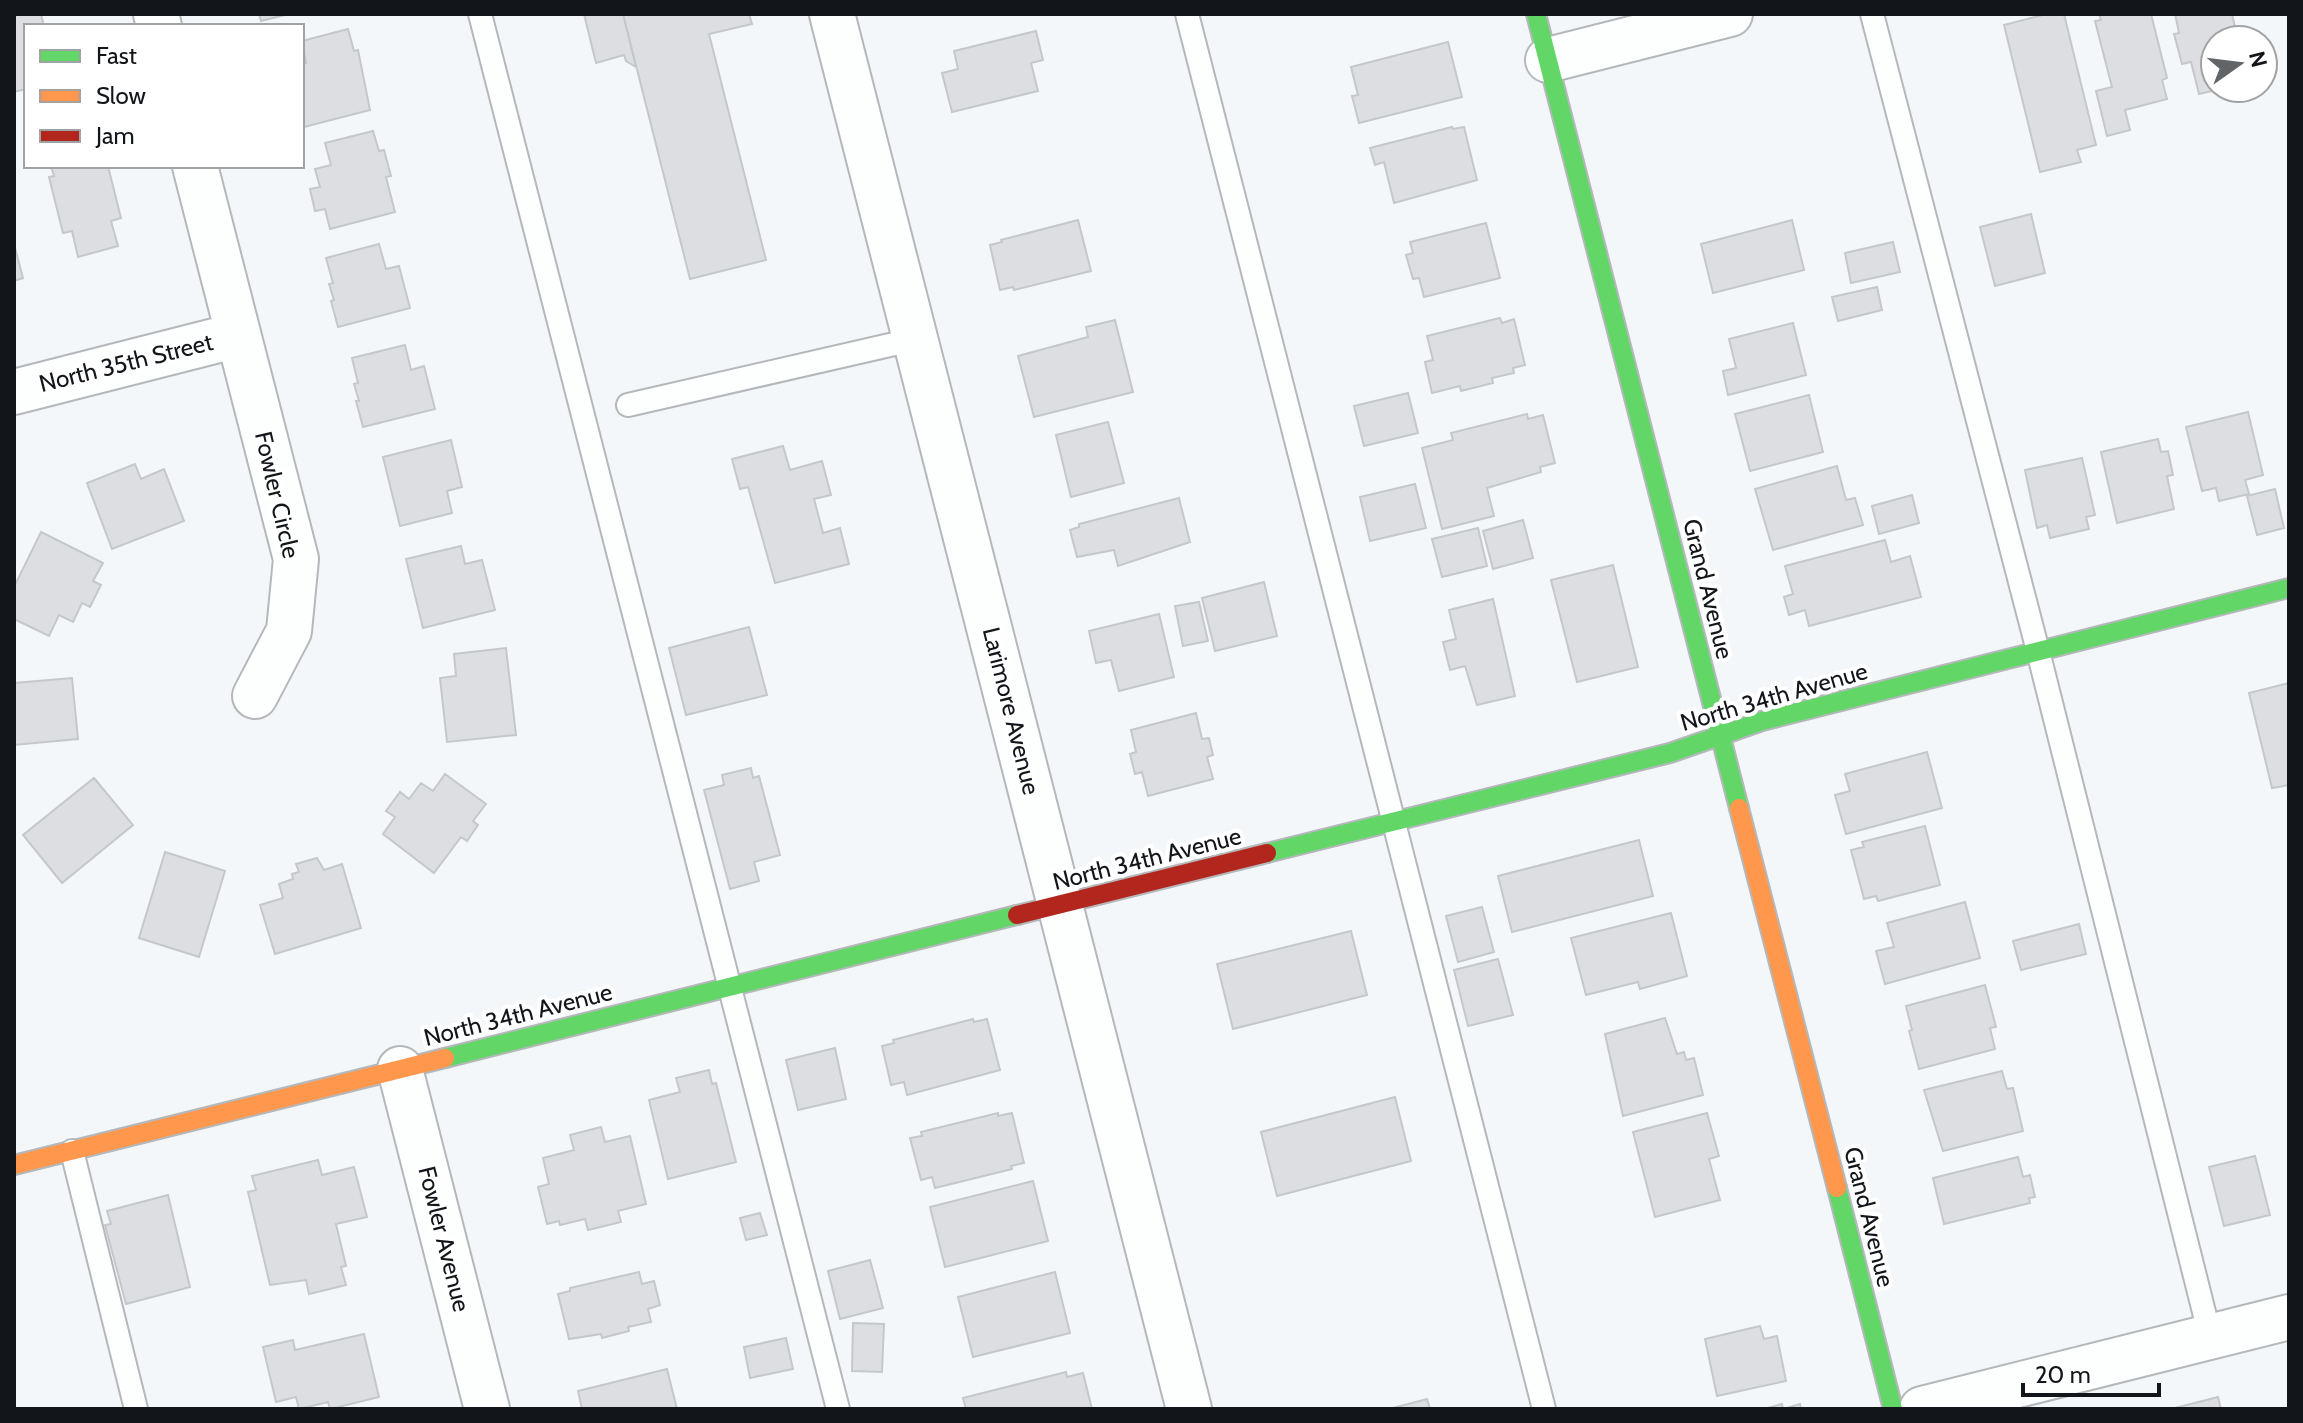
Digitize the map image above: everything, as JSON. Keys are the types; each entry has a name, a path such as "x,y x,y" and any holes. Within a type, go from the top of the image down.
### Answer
{"street":[{"name":"Larimore Avenue","path":"832,14 1189,1409"},
{"name":"Grand Avenue","path":"1536,14 1893,1409"},
{"path":"1548,60 1730,14"},
{"path":"196,168 238,335"},
{"name":"North 35th Street","path":"14,392 238,335"},
{"name":"Fowler Circle","path":"238,335 296,559 289,631 255,696"},
{"name":"North 34th Avenue","path":"14,1165 1670,753 1762,721 2289,588"},
{"name":"Fowler Avenue","path":"400,1069 487,1409"},
{"path":"1922,1409 2289,1317"}],"lane":[{"path":"480,14 838,1409"},
{"path":"1187,14 1544,1409"},
{"path":"1872,14 2038,651 2210,1336"},
{"path":"628,405 916,339"},
{"path":"72,1151 136,1409"}],"building":[{"path":"14,14 41,14 44,24 24,24 24,90 14,92"},
{"path":"259,14 289,14 261,21"},
{"path":"584,14 623,14 636,67 626,61 624,55 596,63"},
{"path":"623,14 749,14 752,24 709,34 766,260 690,279"},
{"path":"2047,14 2064,14 2096,145 2077,150 2081,162 2040,172 2004,25"},
{"path":"2099,14 2151,14 2167,78 2162,80 2167,99 2125,110 2130,130 2107,136 2096,91 2112,87 2095,21 2101,20"},
{"path":"2175,14 2232,14 2234,24 2199,24 2199,94 2191,62 2182,64 2174,34 2179,33"},
{"path":"348,29 354,51 358,50 370,110 304,127 304,40"},
{"path":"1036,31 1043,60 1031,63 1038,91 952,112 942,73 958,69 954,51"},
{"path":"1448,42 1462,97 1359,123 1352,96 1358,95 1351,67"},
{"path":"1452,127 1464,127 1477,180 1394,203 1384,162 1375,165 1370,148"},
{"path":"373,131 379,151 384,150 391,176 386,177 395,212 330,229 325,209 315,211 310,189 320,187 315,169 331,165 325,143"},
{"path":"52,168 108,168 121,218 111,221 118,246 78,257 72,231 63,233 49,177 54,176"},
{"path":"2031,214 2045,273 1995,286 1980,227"},
{"path":"1078,220 1091,271 1014,290 1013,287 1000,290 990,245"},
{"path":"1792,220 1804,270 1713,293 1701,244"},
{"path":"1486,223 1500,278 1424,297 1419,278 1413,279 1406,255 1413,253 1410,242"},
{"path":"1893,242 1900,272 1851,283 1845,253"},
{"path":"14,244 23,278 14,281"},
{"path":"379,244 386,269 399,266 410,308 338,327 329,284 333,283 326,258"},
{"path":"1877,287 1882,310 1838,321 1832,297"},
{"path":"1500,318 1502,323 1514,319 1525,365 1513,368 1514,373 1492,378 1493,383 1461,391 1460,386 1432,393 1425,362 1433,360 1427,336"},
{"path":"1115,320 1133,392 1034,417 1018,356 1088,337 1086,327"},
{"path":"1793,323 1806,375 1728,395 1723,371 1736,368 1729,339"},
{"path":"405,345 411,370 424,366 435,409 363,427 356,401 359,401 354,384 358,383 352,358"},
{"path":"1408,393 1418,433 1364,446 1354,406"},
{"path":"1809,395 1823,452 1750,471 1735,414"},
{"path":"2248,412 2263,475 2245,480 2249,494 2219,501 2216,488 2202,491 2186,427"},
{"path":"1527,414 1528,419 1543,415 1555,463 1540,467 1541,472 1487,488 1494,516 1442,529 1422,448 1453,440 1451,433"},
{"path":"1108,422 1124,483 1071,497 1056,435"},
{"path":"2158,439 2161,452 2168,451 2173,475 2167,476 2174,509 2117,523 2101,452"},
{"path":"451,440 462,487 447,491 452,513 400,526 383,457"},
{"path":"783,446 790,470 822,461 831,495 814,499 823,533 840,528 849,564 775,583 748,487 740,489 732,459"},
{"path":"2082,458 2095,515 2086,517 2089,529 2050,538 2047,525 2037,528 2025,470"},
{"path":"135,464 141,479 164,469 184,521 112,549 87,483"},
{"path":"1837,466 1846,500 1855,498 1863,525 1773,550 1755,489"},
{"path":"1415,484 1426,528 1370,541 1360,497"},
{"path":"2275,489 2284,528 2257,535 2247,496"},
{"path":"1912,495 1919,523 1879,534 1872,506"},
{"path":"1179,498 1190,542 1118,566 1114,550 1077,557 1070,530 1079,527 1079,524"},
{"path":"1523,520 1533,558 1493,569 1483,531"},
{"path":"1478,528 1487,566 1442,577 1432,539"},
{"path":"41,532 103,563 93,581 101,585 90,607 82,603 73,622 59,615 49,636 14,619 14,587"},
{"path":"1885,540 1891,562 1910,556 1921,597 1809,626 1805,610 1789,615 1784,597 1793,594 1785,566"},
{"path":"461,546 465,564 482,560 495,610 423,628 406,559"},
{"path":"1613,565 1638,667 1577,682 1551,580"},
{"path":"1264,582 1277,636 1215,651 1202,598"},
{"path":"1493,599 1515,696 1477,705 1465,666 1450,670 1443,642 1456,639 1449,610"},
{"path":"1199,602 1208,641 1183,646 1175,606"},
{"path":"1159,614 1174,677 1119,691 1111,660 1096,663 1089,631"},
{"path":"749,627 767,695 686,715 669,648"},
{"path":"506,648 516,735 447,742 440,678 456,676 454,654"},
{"path":"72,678 78,739 14,745 14,683"},
{"path":"2289,683 2289,785 2272,788 2249,693"},
{"path":"1196,713 1202,739 1209,738 1213,755 1207,757 1213,779 1148,796 1142,772 1135,774 1130,754 1136,752 1131,730"},
{"path":"1927,752 1942,808 1846,834 1835,795 1850,791 1845,774"},
{"path":"751,768 753,778 759,776 780,855 754,862 759,881 730,889 704,790 724,785 722,775"},
{"path":"445,774 486,804 473,821 478,825 467,841 461,837 434,873 383,834 395,817 386,811 400,792 409,799 421,783 433,791"},
{"path":"94,778 133,825 62,883 23,835"},
{"path":"1925,826 1940,885 1878,901 1876,896 1864,899 1851,850 1864,847 1862,842"},
{"path":"1639,840 1653,896 1512,932 1498,876"},
{"path":"165,852 225,871 199,957 139,938"},
{"path":"317,858 324,870 342,864 361,928 275,954 260,905 283,898 279,884 293,879 292,874 299,872 296,864"},
{"path":"1965,902 1980,958 1885,984 1876,951 1894,947 1887,923"},
{"path":"1482,907 1494,952 1458,962 1446,916"},
{"path":"1671,913 1687,976 1640,989 1638,982 1586,995 1571,938"},
{"path":"2079,924 2086,954 2021,970 2013,941"},
{"path":"1351,931 1367,995 1233,1029 1217,964"},
{"path":"1498,959 1513,1015 1468,1026 1454,970"},
{"path":"1985,985 1996,1027 1990,1028 1995,1049 1919,1069 1906,1006"},
{"path":"1665,1018 1677,1054 1684,1052 1686,1060 1694,1058 1703,1095 1623,1116 1605,1034"},
{"path":"973,1019 974,1022 987,1019 1000,1070 907,1095 904,1082 891,1085 882,1046 894,1043 893,1040"},
{"path":"835,1048 846,1099 798,1110 786,1060"},
{"path":"709,1070 712,1084 716,1083 736,1162 668,1179 649,1100 680,1092 676,1078"},
{"path":"2002,1071 2007,1089 2013,1088 2023,1131 1943,1151 1924,1090"},
{"path":"1395,1097 1411,1161 1277,1196 1261,1132"},
{"path":"998,1113 998,1116 1012,1113 1024,1163 1011,1166 1012,1169 935,1188 932,1177 921,1180 910,1138 922,1136 921,1132"},
{"path":"1707,1113 1719,1156 1709,1159 1720,1200 1655,1217 1633,1132"},
{"path":"601,1127 605,1142 630,1136 646,1204 618,1211 621,1222 588,1230 585,1219 560,1225 559,1221 547,1224 538,1187 549,1184 543,1158 574,1150 570,1135"},
{"path":"2255,1156 2270,1215 2224,1226 2209,1167"},
{"path":"2018,1157 2023,1177 2030,1175 2035,1197 2029,1198 2030,1203 1944,1224 1933,1178"},
{"path":"318,1160 322,1175 354,1167 367,1217 336,1224 346,1266 341,1267 346,1285 309,1294 306,1280 270,1285 248,1192 256,1190 252,1176"},
{"path":"1033,1181 1048,1241 945,1267 930,1207"},
{"path":"168,1195 190,1287 126,1304 105,1225 111,1224 107,1211"},
{"path":"760,1213 767,1235 746,1240 740,1218"},
{"path":"870,1260 883,1308 840,1319 828,1271"},
{"path":"639,1272 642,1284 654,1281 660,1305 648,1309 651,1322 602,1338 601,1334 569,1339 558,1294 570,1291 570,1288"},
{"path":"1055,1272 1070,1333 973,1357 958,1297"},
{"path":"853,1323 884,1324 882,1372 852,1371"},
{"path":"1760,1326 1764,1339 1777,1336 1786,1381 1717,1396 1705,1339"},
{"path":"364,1334 379,1397 330,1409 328,1402 299,1409 296,1397 276,1402 263,1347 293,1340 295,1350"},
{"path":"786,1338 793,1369 750,1378 744,1347"},
{"path":"667,1369 677,1409 582,1409 578,1391"},
{"path":"1066,1372 1067,1377 1083,1373 1092,1409 966,1409 963,1398"},
{"path":"2218,1397 2221,1409 2171,1409"},
{"path":"1427,1399 1430,1409 1389,1409"},
{"path":"1782,1404 1783,1409 1764,1409"},
{"path":"1800,1404 1801,1409 1783,1409"}],"traffic: fast":[{"path":"1536,14 1739,808"},
{"path":"1267,853 1670,753 1762,721 2289,588"},
{"path":"445,1058 1017,915"},
{"path":"1837,1188 1893,1409"}],"traffic: slow":[{"path":"1739,808 1837,1188"},
{"path":"14,1165 445,1058"}],"traffic: jam":[{"path":"1017,915 1267,853"}]}
